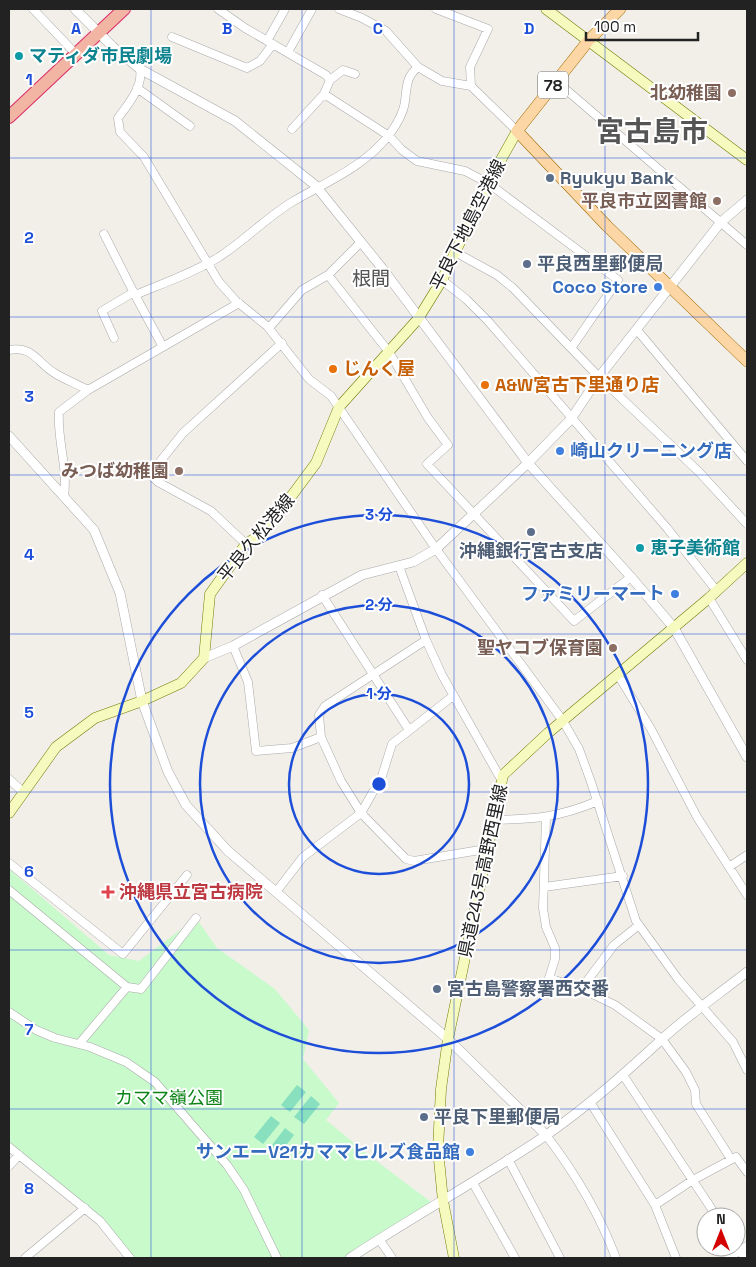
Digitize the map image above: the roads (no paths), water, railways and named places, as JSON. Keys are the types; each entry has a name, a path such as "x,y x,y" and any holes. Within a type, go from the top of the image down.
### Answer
{"highway":[{"path":"9,117 124,9"}],"main road":[{"path":"546,9 747,160"},
{"path":"589,40 620,9"},
{"name":"78","path":"517,131 589,40"},
{"path":"517,131 669,288 747,360"},
{"name":"平良下地島空港線","path":"418,319 442,280 488,184 517,131"},
{"name":"平良久松港線","path":"204,658 210,594 246,544 254,539 293,494 316,463 339,407 418,319"},
{"name":"県道243号高野西里線","path":"454,1258 442,1201 438,1149 441,1090 448,1039 492,820 503,775 517,760 674,628 747,563"},
{"path":"9,814 56,747 95,718 142,701 180,683 204,658"}],"street":[{"path":"33,9 76,54"},
{"path":"75,9 113,47 140,69 235,121 316,188 361,242 528,462 631,576 674,628 747,757"},
{"path":"218,9 244,28 288,52 326,75 330,80"},
{"path":"172,37 247,68 260,61 285,9"},
{"path":"288,52 312,9"},
{"path":"338,9 370,22 386,31 418,67 442,81 471,86 517,131"},
{"path":"436,9 488,29 470,67 471,86"},
{"path":"114,338 102,311 135,293 207,264 269,217 364,160 389,136 398,122 405,102 405,86 412,72 418,67"},
{"path":"140,69 141,77 133,97 118,118 120,132 144,157 219,282 239,303 269,328 309,379 331,396 436,549 563,721 578,749 598,801 639,926 678,979 733,1042 747,1070"},
{"path":"292,129 324,94 330,80 343,70 355,74"},
{"path":"556,81 747,245"},
{"path":"137,88 190,126"},
{"path":"324,94 389,136 402,150 417,161 465,171 488,184 618,280 572,347"},
{"path":"204,658 233,646 322,595 362,575 413,562 436,549 571,419 599,377 721,222 747,200"},
{"path":"104,234 142,310 163,346"},
{"path":"269,328 302,290 328,274 361,242"},
{"path":"455,252 497,275 572,347 599,377 699,472 747,524"},
{"path":"328,274 390,352 428,418 448,445 427,464 574,621 631,576"},
{"path":"442,280 466,299 488,321 666,528 712,594 747,660"},
{"path":"64,497 67,477 58,424 59,412 88,390 239,303"},
{"path":"637,330 747,461"},
{"path":"246,544 211,510 158,482 150,474 183,433 282,343"},
{"path":"9,350 23,349 29,352 56,374 88,390"},
{"path":"9,436 94,530 120,593 142,701 168,772 186,805 228,851 448,1039 546,1135 560,1153 605,1227 616,1258"},
{"path":"399,566 426,640 453,696 502,781"},
{"path":"322,595 372,676 409,730"},
{"path":"426,640 321,710 319,715 321,737 341,781 361,812 406,859 414,861 486,849"},
{"path":"233,646 248,682 256,751 292,748 321,737"},
{"path":"618,675 644,717 697,816 747,895"},
{"path":"276,892 303,857 361,812 382,776 392,744 453,696"},
{"path":"9,779 23,792"},
{"path":"492,820 546,818 576,810 598,801"},
{"path":"546,818 544,887 546,927 555,948 555,959 549,978 581,989 614,1005 662,1039 686,1072 695,1090 696,1104 731,1159"},
{"path":"729,867 747,855"},
{"path":"9,863 123,954 187,875"},
{"path":"544,887 623,876"},
{"path":"9,890 127,987 141,989 196,918"},
{"path":"581,989 614,945 639,926"},
{"path":"350,1258 378,1239 473,1183 546,1135 590,1102 662,1039 747,972"},
{"path":"80,1044 127,987"},
{"path":"9,1012 36,1030 55,1038 80,1044 126,1062 155,1082 227,1165 244,1190 277,1258"},
{"path":"623,1075 711,1207"},
{"path":"590,1102 655,1205 676,1258"},
{"path":"9,1147 85,1208 110,1232 130,1258"},
{"path":"9,1166 20,1155"},
{"path":"655,1205 693,1180 736,1157 747,1172"},
{"path":"508,1160 560,1258"},
{"path":"473,1183 515,1258"},
{"path":"25,1258 85,1208"},
{"path":"378,1239 392,1258"}],"place":[{"name":"マティダ市民劇場","path":"19,56"},
{"name":"北幼稚園","path":"732,93"},
{"name":"Ryukyu Bank","path":"550,178"},
{"name":"平良市立図書館","path":"717,201"},
{"name":"平良西里郵便局","path":"527,264"},
{"name":"Coco Store","path":"658,287"},
{"name":"じんく屋","path":"333,369"},
{"name":"A&W宮古下里通り店","path":"485,385"},
{"name":"崎山クリーニング店","path":"560,451"},
{"name":"みつば幼稚園","path":"179,471"},
{"name":"沖縄銀行宮古支店","path":"531,532"},
{"name":"恵子美術館","path":"640,548"},
{"name":"ファミリーマート","path":"675,594"},
{"name":"聖ヤコブ保育園","path":"613,648"},
{"name":"沖縄県立宮古病院","path":"108,892"},
{"name":"宮古島警察署西交番","path":"437,989"},
{"name":"平良下里郵便局","path":"424,1117"},
{"name":"サンエーV21カママヒルズ食品館","path":"470,1152"}],"district":[{"name":"宮古島市","path":"652,131"},
{"name":"根間","path":"371,278"}],"park label":[{"name":"カママ嶺公園","path":"169,1098"}]}
